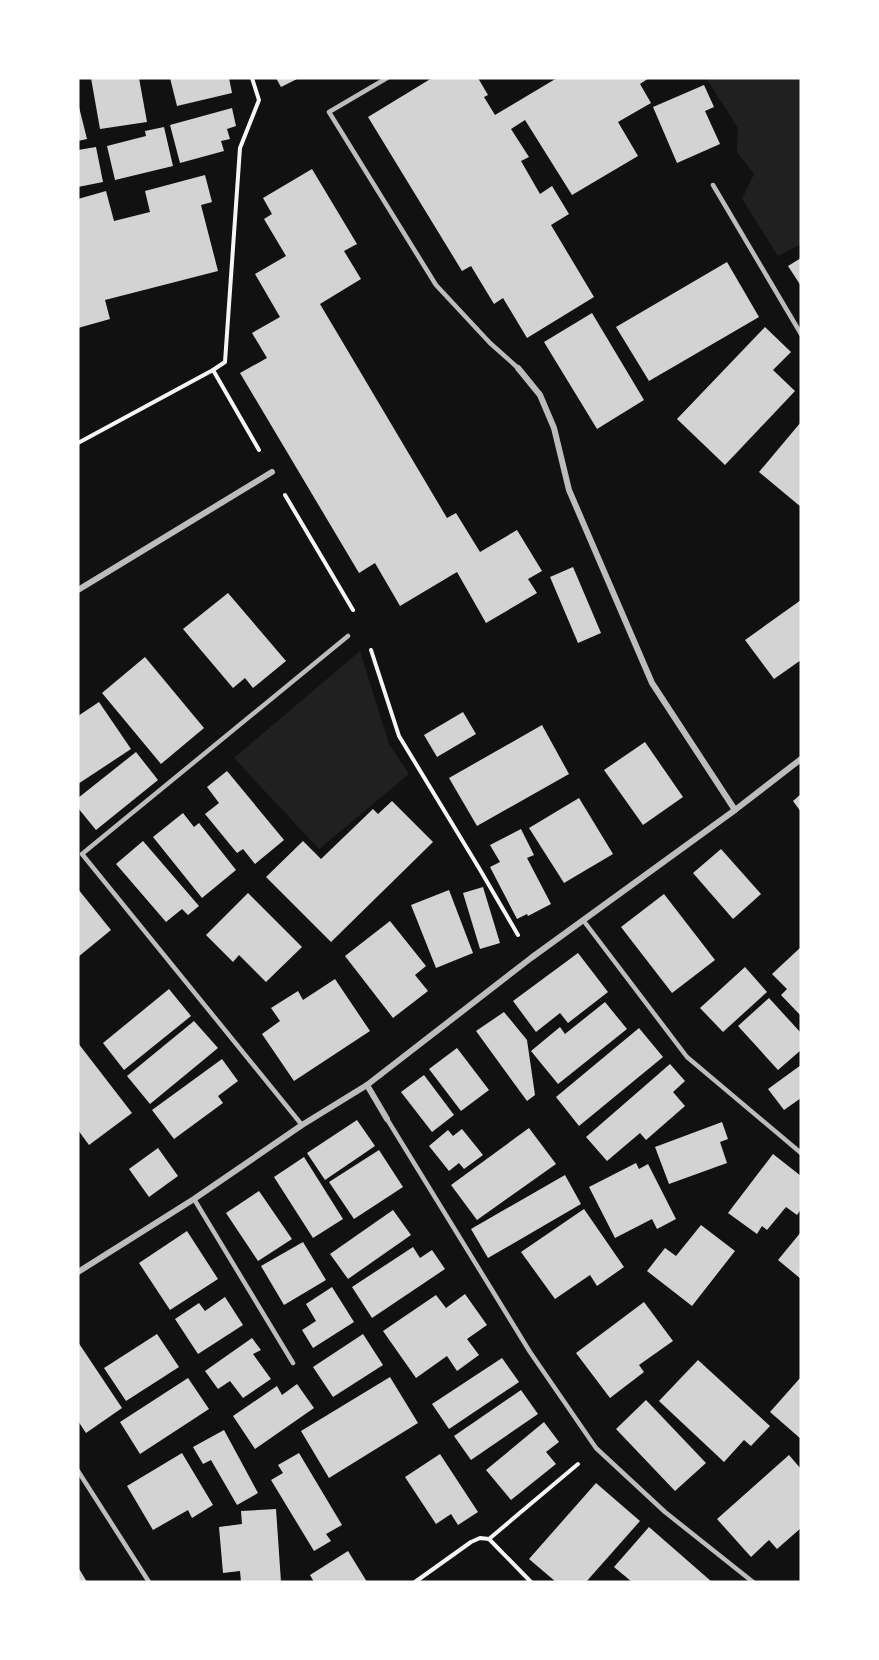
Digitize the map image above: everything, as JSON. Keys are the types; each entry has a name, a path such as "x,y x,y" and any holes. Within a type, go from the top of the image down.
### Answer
{"street":[{"path":"518,368 540,395 554,428 569,490 652,683 735,810"},
{"path":"78,590 272,472"},
{"path":"78,1272 367,1085 531,958 735,810 801,759"},
{"path":"367,1085 387,1119"}],"lane":[{"path":"387,78 329,112 436,285 490,343 518,368"},
{"path":"713,185 801,334"},
{"path":"302,1125 82,854 348,636"},
{"path":"583,920 687,1057 801,1153"},
{"path":"387,1119 530,1352 596,1448 665,1512 753,1582"},
{"path":"194,1199 293,1363"},
{"path":"78,1471 149,1582"}],"path":[{"path":"78,442 225,362 240,148 259,100 252,78"},
{"path":"213,370 356,615"},
{"path":"368,644 399,736 531,958"},
{"path":"489,1539 596,1448"},
{"path":"415,1582 480,1538 489,1539 531,1582"}],"shaded area":[{"path":"706,78 801,78 801,244 778,256 742,199 754,174 737,152 738,128"},
{"path":"360,651 389,744 409,774 319,849 234,758"}],"building":[{"path":"91,78 139,78 147,122 100,129"},
{"path":"170,78 229,78 232,93 177,106"},
{"path":"276,78 299,78 281,87"},
{"path":"432,78 478,78 488,95 484,97 495,115 557,78 649,78 640,84 651,103 618,122 638,156 572,195 525,120 511,129 529,157 521,161 540,194 552,186 569,214 551,225 594,297 527,338 503,298 494,304 471,266 462,271 368,117"},
{"path":"704,85 714,107 705,111 720,144 677,163 653,107"},
{"path":"78,103 87,139 78,141"},
{"path":"232,108 236,126 227,129 230,139 221,141 224,151 180,163 170,125"},
{"path":"164,127 173,166 115,180 107,146 146,136 145,131"},
{"path":"96,147 103,182 78,187 78,150"},
{"path":"312,169 357,244 344,251 361,279 320,304 447,518 456,513 480,552 517,530 542,571 528,579 537,593 486,623 457,572 400,606 375,563 359,573 240,373 267,358 252,333 280,317 255,274 286,256 264,219 272,214 263,198"},
{"path":"205,175 212,202 201,205 218,271 105,300 110,319 78,328 78,199 106,191 114,221 150,212 145,191"},
{"path":"801,258 801,286 788,266"},
{"path":"727,262 759,317 649,381 616,327"},
{"path":"592,313 644,400 597,429 544,342"},
{"path":"765,327 791,352 773,370 795,391 725,465 677,419"},
{"path":"801,422 801,507 759,472"},
{"path":"573,567 601,633 578,643 550,577"},
{"path":"228,593 286,661 253,688 245,678 233,688 183,629"},
{"path":"801,600 801,660 774,679 745,640"},
{"path":"145,657 204,728 161,764 102,693"},
{"path":"99,702 131,749 78,784 78,716"},
{"path":"463,712 476,734 437,757 424,735"},
{"path":"542,725 569,774 477,826 449,778"},
{"path":"645,742 683,797 643,825 604,770"},
{"path":"136,752 158,780 96,830 78,808 78,798"},
{"path":"227,771 284,840 255,864 243,849 237,853 205,814 219,803 207,787"},
{"path":"801,794 801,812 793,801"},
{"path":"579,798 613,854 564,883 529,828"},
{"path":"392,801 433,842 331,942 266,877 303,841 321,859 373,809 378,814"},
{"path":"183,813 194,827 199,823 236,870 202,898 153,837"},
{"path":"521,829 534,855 527,858 551,904 517,919 490,867 500,862 490,845"},
{"path":"143,841 199,906 188,915 182,909 166,922 116,864"},
{"path":"721,849 761,894 733,919 693,873"},
{"path":"483,887 500,943 480,949 463,893"},
{"path":"78,889 111,930 78,957"},
{"path":"449,890 473,953 436,968 411,905"},
{"path":"248,893 302,947 266,982 239,955 233,962 206,935"},
{"path":"664,894 715,960 672,993 621,927"},
{"path":"390,921 426,966 415,975 428,991 393,1018 345,956"},
{"path":"801,947 801,1016 781,995 787,989 772,974"},
{"path":"578,953 608,992 568,1023 560,1013 536,1032 513,1001"},
{"path":"745,967 767,992 723,1032 700,1008"},
{"path":"335,979 370,1031 294,1081 262,1034 280,1021 271,1008 298,991 303,1000"},
{"path":"169,989 191,1016 124,1070 103,1043"},
{"path":"769,998 801,1033 801,1050 778,1070 738,1026"},
{"path":"605,1002 627,1029 558,1084 531,1051 560,1027 565,1034"},
{"path":"504,1012 527,1040 535,1095 527,1101 476,1031"},
{"path":"194,1021 218,1048 150,1104 127,1076"},
{"path":"639,1028 663,1057 579,1126 556,1097"},
{"path":"78,1043 132,1113 89,1145 78,1130"},
{"path":"457,1048 489,1090 461,1111 429,1069"},
{"path":"222,1059 238,1081 218,1096 223,1103 174,1139 152,1110"},
{"path":"670,1064 685,1081 673,1092 685,1106 646,1140 640,1133 607,1161 586,1137"},
{"path":"801,1065 801,1098 784,1110 768,1089"},
{"path":"424,1075 454,1115 432,1132 401,1092"},
{"path":"357,1120 375,1146 325,1180 307,1153"},
{"path":"722,1122 728,1139 720,1142 727,1163 669,1184 655,1147"},
{"path":"529,1128 556,1164 477,1220 451,1185"},
{"path":"462,1129 483,1155 464,1169 459,1163 449,1171 429,1146 448,1130 453,1136"},
{"path":"158,1148 178,1176 149,1197 129,1169"},
{"path":"379,1150 403,1187 354,1219 329,1182"},
{"path":"773,1154 801,1176 801,1209 797,1215 786,1207 767,1230 762,1226 757,1234 728,1213"},
{"path":"304,1157 343,1219 313,1238 274,1177"},
{"path":"636,1163 639,1169 648,1164 676,1219 657,1229 652,1219 615,1238 589,1187"},
{"path":"565,1175 581,1204 488,1258 471,1229"},
{"path":"259,1191 292,1239 258,1261 226,1213"},
{"path":"584,1209 624,1267 597,1286 590,1275 555,1299 521,1252"},
{"path":"393,1210 411,1235 348,1279 330,1254"},
{"path":"701,1225 735,1251 692,1306 647,1271 665,1248 676,1256"},
{"path":"187,1231 218,1279 170,1310 139,1263"},
{"path":"801,1232 801,1279 778,1260"},
{"path":"303,1242 326,1280 284,1305 261,1266"},
{"path":"413,1247 420,1258 432,1250 445,1269 372,1318 352,1287"},
{"path":"332,1287 354,1322 313,1348 302,1330 316,1321 306,1304"},
{"path":"465,1294 487,1325 467,1339 479,1355 457,1371 447,1356 416,1378 383,1331 436,1295 446,1308"},
{"path":"225,1297 243,1325 198,1354 175,1319 199,1303 205,1311"},
{"path":"644,1302 673,1341 639,1365 644,1372 610,1398 576,1353"},
{"path":"157,1334 179,1367 126,1401 104,1368"},
{"path":"363,1334 383,1365 333,1397 313,1367"},
{"path":"252,1338 261,1350 253,1354 271,1379 243,1398 230,1381 218,1389 205,1371"},
{"path":"78,1342 122,1408 86,1433 78,1421"},
{"path":"502,1358 519,1382 449,1429 432,1404"},
{"path":"698,1360 770,1426 751,1446 744,1440 724,1462 659,1401"},
{"path":"390,1377 418,1423 329,1478 301,1431"},
{"path":"801,1377 801,1439 770,1412"},
{"path":"188,1378 209,1409 140,1454 120,1422"},
{"path":"297,1384 314,1408 255,1449 233,1416 277,1386 282,1395"},
{"path":"521,1390 538,1414 471,1460 454,1436"},
{"path":"646,1400 706,1463 675,1491 616,1429"},
{"path":"544,1422 559,1442 546,1452 556,1464 511,1500 486,1470"},
{"path":"224,1430 258,1493 237,1505 211,1460 203,1464 193,1447"},
{"path":"182,1453 213,1505 192,1518 188,1510 153,1530 127,1486"},
{"path":"299,1453 342,1525 326,1534 331,1541 314,1551 271,1480 283,1473 278,1465"},
{"path":"440,1454 478,1512 458,1525 451,1514 436,1524 405,1477"},
{"path":"789,1455 801,1469 801,1528 777,1549 769,1540 751,1557 717,1519"},
{"path":"596,1483 640,1521 586,1582 556,1582 529,1559"},
{"path":"276,1509 281,1582 241,1582 240,1571 223,1573 219,1527 242,1524 241,1511"},
{"path":"649,1527 712,1582 632,1582 614,1567"},
{"path":"348,1551 367,1582 314,1582 310,1575"},
{"path":"78,1567 87,1582 78,1582"}]}
